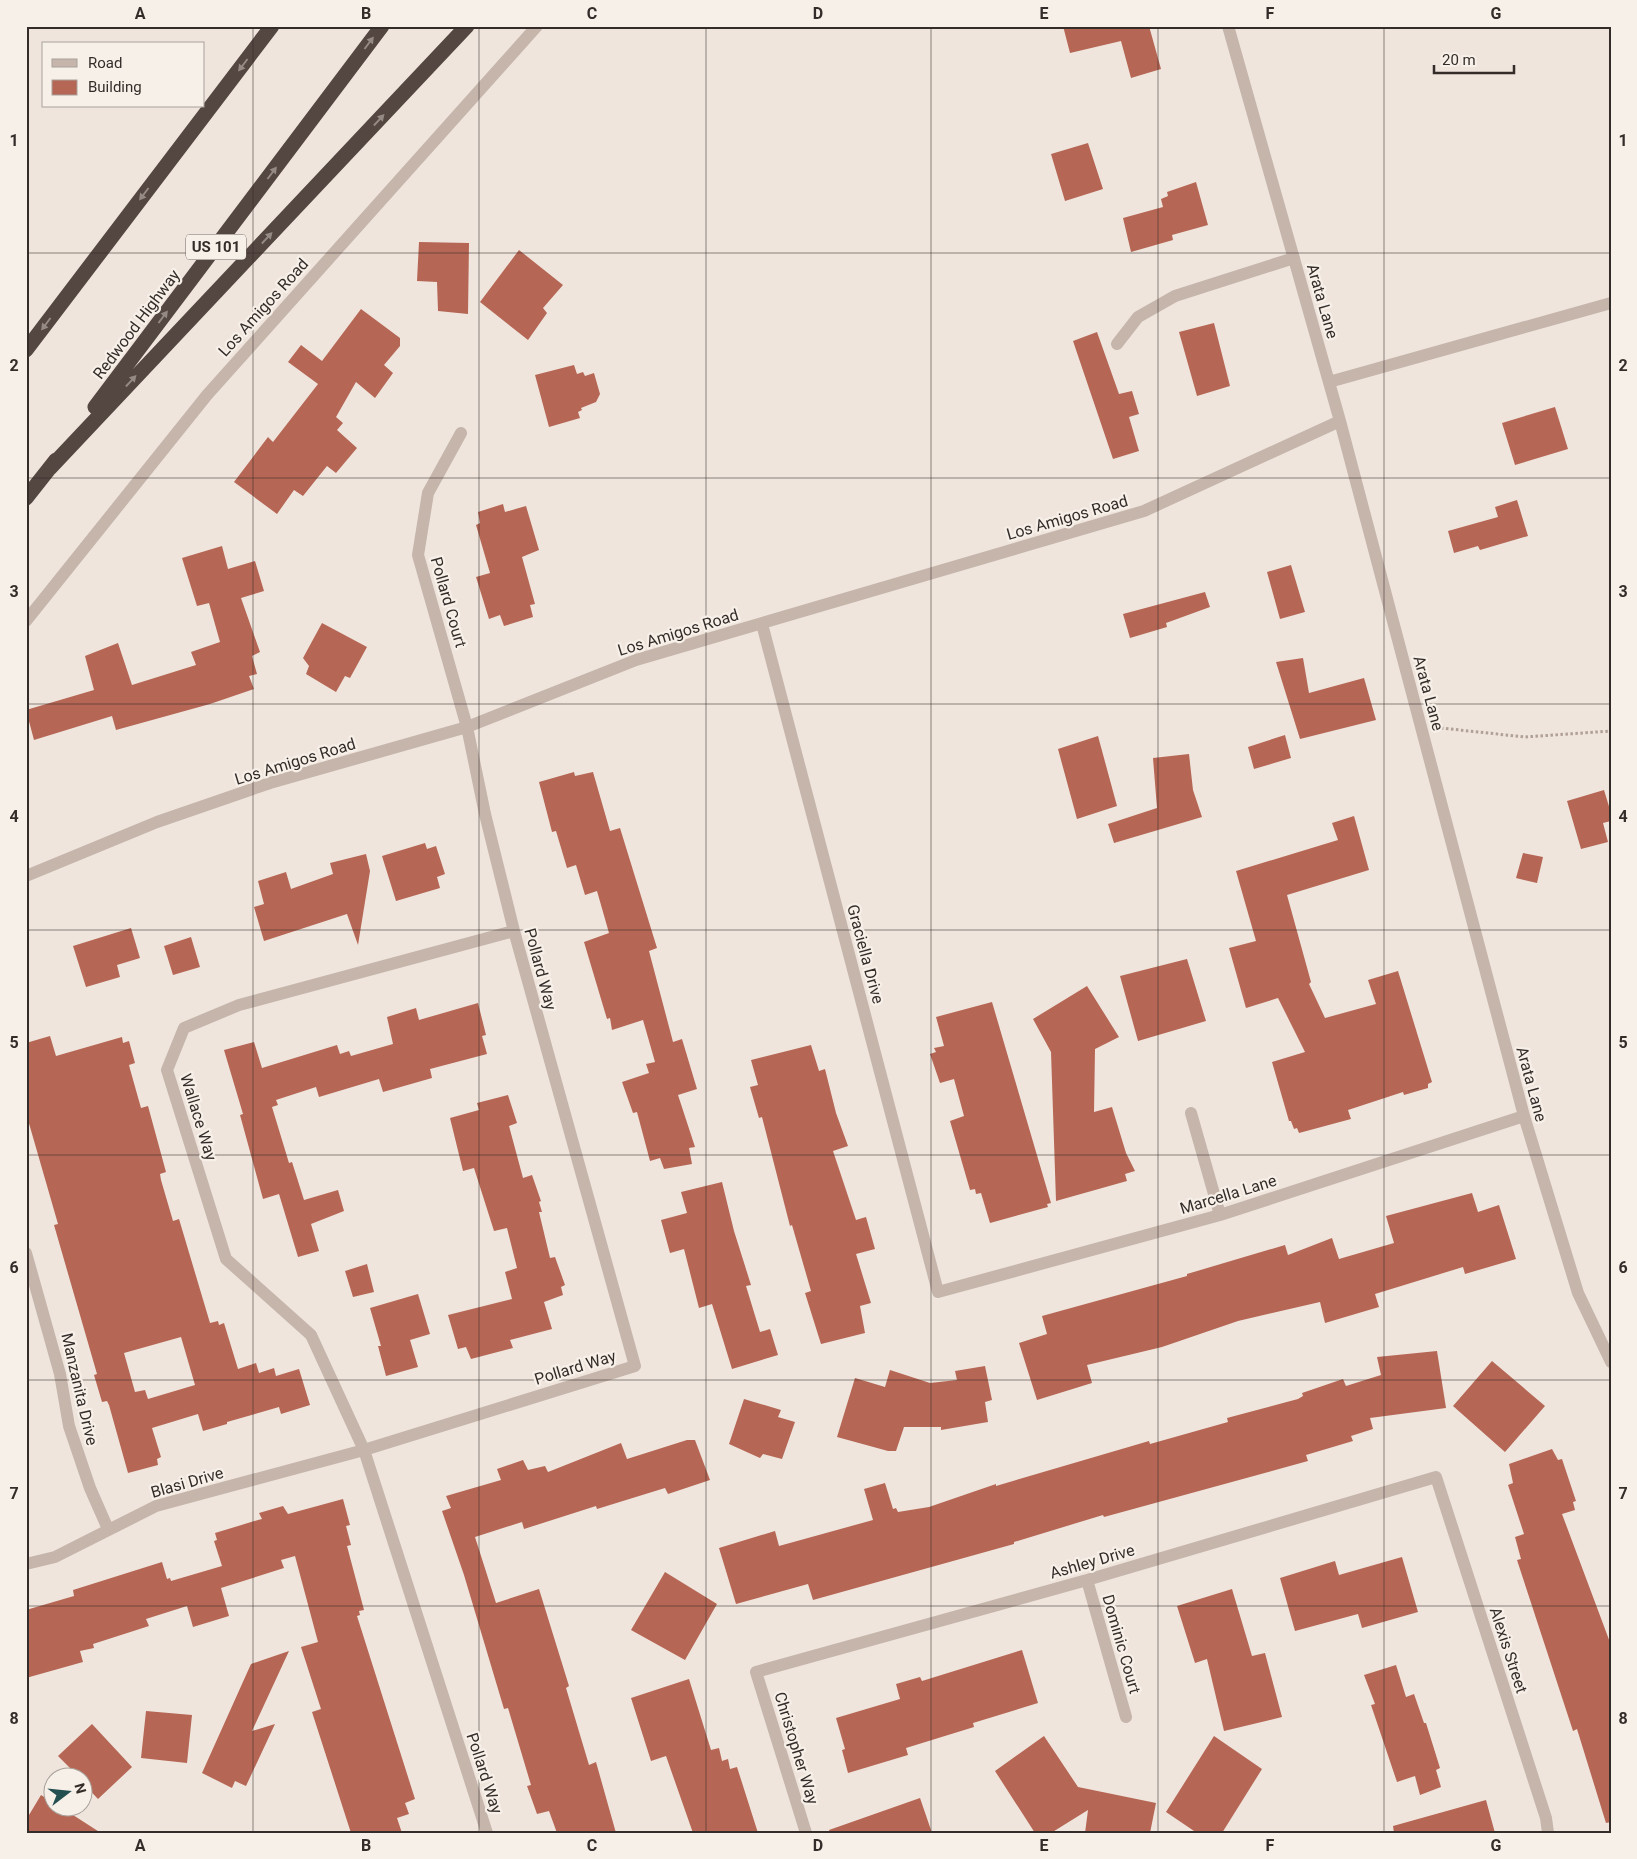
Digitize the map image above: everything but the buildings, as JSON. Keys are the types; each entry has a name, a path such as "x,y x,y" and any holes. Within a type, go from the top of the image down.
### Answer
{"highway":[{"path":"26,350 272,26"},
{"name":"Redwood Highway","path":"26,498 382,26"},
{"path":"50,468 467,26"}],"street":[{"name":"Los Amigos Road","path":"26,621 207,395 538,26"},
{"name":"Arata Lane","path":"1228,26 1340,421 1524,1116 1578,1293 1611,1361"},
{"path":"1118,344 1138,317 1175,296 1294,258"},
{"path":"1328,382 1611,303"},
{"name":"Los Amigos Road","path":"26,876 157,822 261,787 467,727 636,660 1144,511 1340,421"},
{"name":"Pollard Court","path":"461,433 428,493 418,555 467,727"},
{"name":"Graciella Drive","path":"762,624 938,1292"},
{"name":"Pollard Way","path":"467,727 484,814 514,931 635,1366 364,1450 487,1833"},
{"name":"Wallace Way","path":"364,1450 311,1335 226,1259 167,1070 184,1028 239,1005 514,931"},
{"path":"1191,1113 1220,1215"},
{"name":"Marcella Lane","path":"938,1292 1220,1215 1524,1116"},
{"name":"Manzanita Drive","path":"26,1254 60,1374 69,1426 90,1488 108,1529"},
{"name":"Blasi Drive","path":"26,1564 55,1557 156,1506 364,1450"},
{"name":"Ashley Drive","path":"756,1672 1087,1580 1436,1477"},
{"name":"Alexis Street","path":"1436,1477 1546,1818 1548,1833"},
{"name":"Dominic Court","path":"1087,1580 1126,1717"},
{"name":"Christopher Way","path":"756,1672 806,1833"}],"path":[{"path":"1421,726 1525,737 1611,732"}]}
